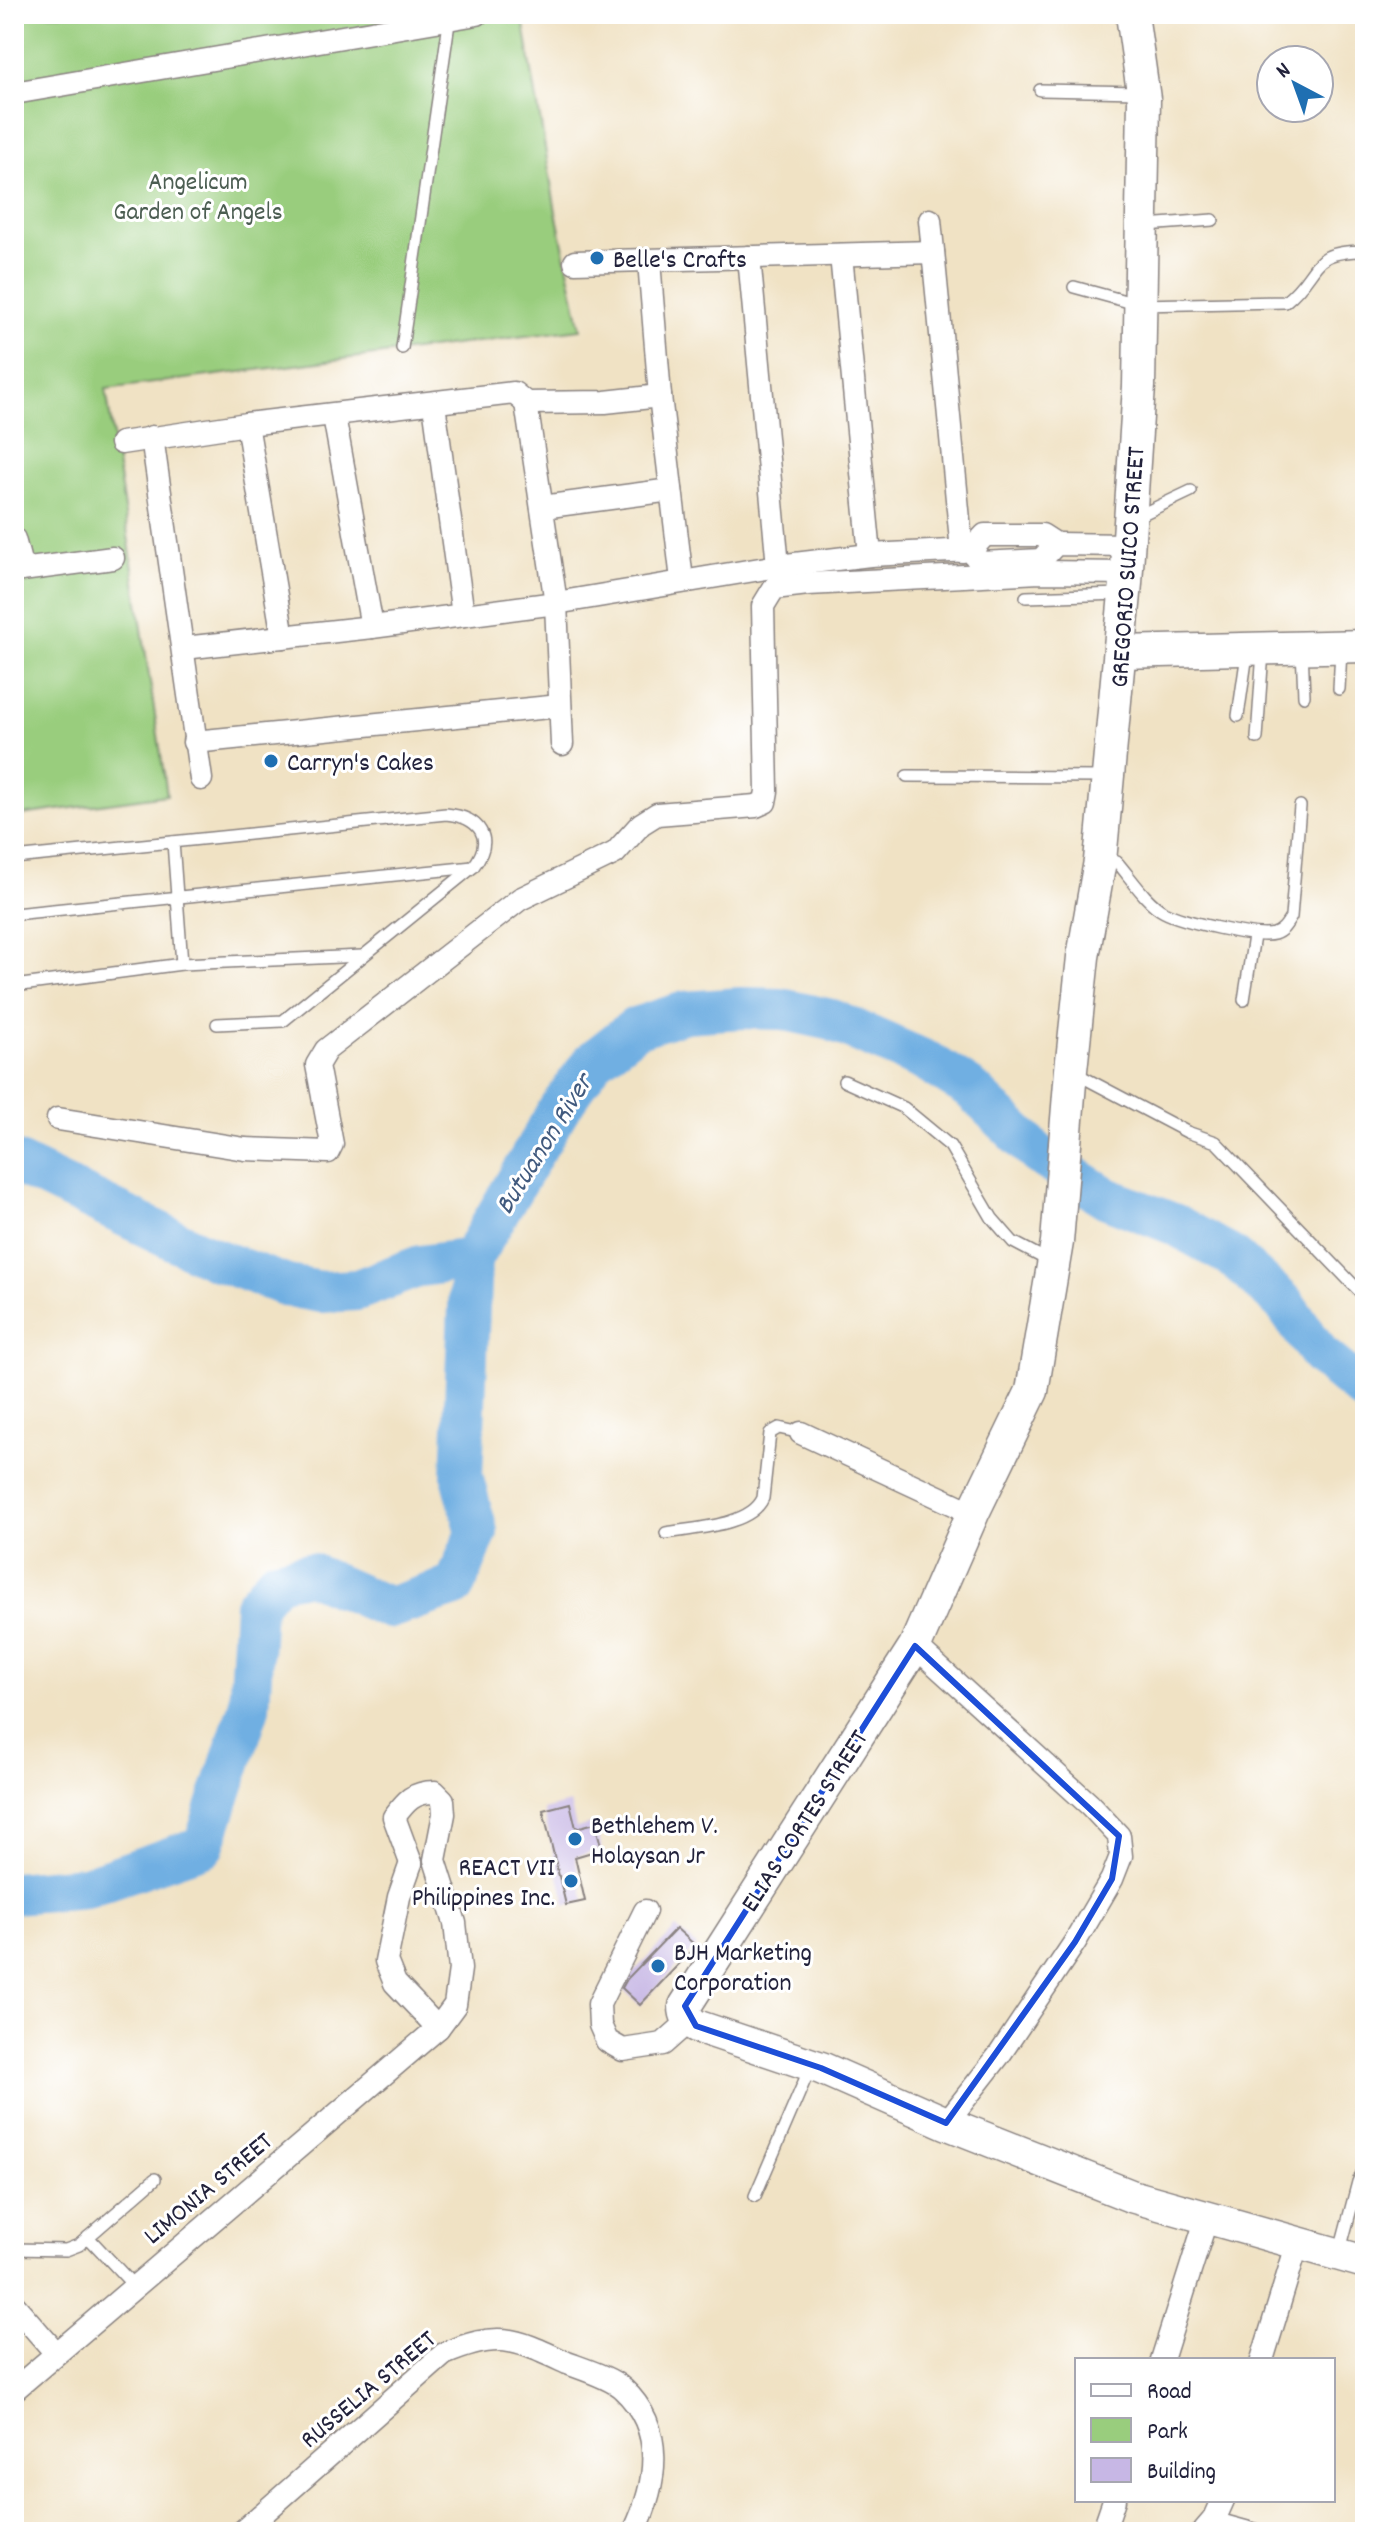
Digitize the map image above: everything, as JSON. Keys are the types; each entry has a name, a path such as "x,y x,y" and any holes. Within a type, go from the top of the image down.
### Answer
{"street":[{"path":"14,93 450,16 477,14"},
{"name":"GREGORIO SUICO STREET","path":"1067,1118 1083,957 1100,861 1109,777 1121,652 1139,386 1143,92 1132,14"},
{"path":"930,220 966,550 980,563 1041,560 1056,544 1128,558"},
{"path":"575,262 933,252"},
{"path":"841,255 870,555"},
{"path":"749,257 778,566"},
{"path":"649,261 660,396 682,580"},
{"path":"121,443 247,424 514,393 526,403 605,402 660,396"},
{"path":"526,403 556,603 562,744"},
{"path":"434,404 463,615"},
{"path":"334,416 372,627"},
{"path":"247,424 283,637"},
{"path":"152,437 201,779"},
{"path":"542,507 671,490"},
{"path":"14,539 18,570 113,558"},
{"path":"184,648 556,603 778,566 870,555 966,550"},
{"path":"58,1119 245,1149 328,1152 332,1144 317,1065 326,1050 520,899 615,853 648,818 657,814 756,806 765,802 763,606 774,588 1040,572 1128,558"},
{"path":"1121,652 1353,646"},
{"path":"194,742 560,706"},
{"name":"ELIAS CORTES STREET","path":"689,2021 685,2006 915,1646 973,1513 1032,1391 1056,1253 1067,1118"},
{"path":"801,1433 973,1513"},
{"path":"915,1646 1090,1805 1119,1836 1121,1856 1112,1879 1075,1942 1000,2054 946,2123"},
{"path":"411,1863 435,1860 444,1814 443,1800 435,1792 422,1792 408,1798 394,1817 411,1863 399,1897 386,1961 395,1983 438,2028"},
{"name":"LIMONIA STREET","path":"14,2390 438,2028 455,2005 460,1969 455,1923 435,1860"},
{"path":"645,1911 599,2004 600,2025 607,2041 623,2050 663,2044 689,2021 704,2029 812,2064 946,2123 1131,2196 1352,2258"},
{"path":"1163,2358 1207,2217"},
{"path":"1263,2358 1298,2242"},
{"path":"14,2305 56,2353"},
{"name":"RUSSELIA STREET","path":"242,2532 444,2354 492,2339 522,2342 622,2387 638,2407 649,2427 654,2446 651,2484 634,2532"},
{"path":"1103,2532 1113,2502"}],"lane":[{"path":"402,348 450,16"},
{"path":"1040,90 1143,92"},
{"path":"1141,225 1213,220"},
{"path":"1074,287 1140,305 1285,302 1298,291 1320,260 1331,253 1365,251"},
{"path":"1026,597 1128,558 1191,491"},
{"path":"1339,689 1353,646"},
{"path":"1302,648 1304,696"},
{"path":"1238,716 1255,649"},
{"path":"1255,649 1257,738"},
{"path":"907,776 1109,777"},
{"path":"1100,861 1117,862 1163,912 1254,936 1273,934 1284,928 1291,917 1300,806"},
{"path":"14,858 454,815 477,824 484,841 484,853 473,867 283,1021 217,1024"},
{"path":"173,842 182,964"},
{"path":"14,914 473,867"},
{"path":"1244,1000 1254,936"},
{"path":"14,986 182,964 363,956"},
{"path":"1071,1070 1187,1132 1216,1142 1365,1297"},
{"path":"844,1081 904,1108 950,1146 992,1218 1013,1242 1056,1253"},
{"path":"666,1533 744,1518 754,1512 763,1498 770,1433 779,1428 801,1433"},
{"path":"755,2196 812,2064"},
{"path":"1352,2258 1358,2182 1365,2167"},
{"path":"14,2249 66,2250 79,2245 155,2179"},
{"path":"88,2237 134,2286"},
{"path":"1214,2517 1266,2532"}],"highlighted area":[{"path":"915,1646 1119,1836 1112,1879 1075,1942 946,2123 821,2068 696,2026 685,2006"}],"green space":[{"name":"Angelicum Garden of Angels","path":"14,14 579,14 523,19 556,212 581,329 106,389 167,795 14,816"}],"building":[{"name":"Bethlehem V. Holaysan Jr","path":"570,1803 576,1828 595,1823 602,1849 575,1857 585,1901 566,1905 543,1810"},
{"name":"BJH Marketing Corporation","path":"676,1928 696,1946 640,2005 622,1988"}],"waterway":[{"name":"Butuanon River","path":"14,1162 212,1258 287,1286 321,1292 357,1290 420,1266 471,1259 559,1109 593,1061 635,1028 685,1012 781,1009 832,1020 930,1063 972,1090 1038,1154 1107,1198 1176,1225 1234,1258 1283,1302 1320,1355 1365,1392"},
{"path":"14,1893 85,1887 204,1846 249,1707 255,1605 276,1580 309,1573 389,1608 455,1586 477,1532 462,1476 471,1259"}],"place":[{"name":"Belle's Crafts","path":"597,258"},
{"name":"Carryn's Cakes","path":"271,761"},
{"name":"Bethlehem V. Holaysan Jr","path":"575,1839"},
{"name":"REACT VII Philippines Inc.","path":"571,1881"},
{"name":"BJH Marketing Corporation","path":"658,1966"}]}
